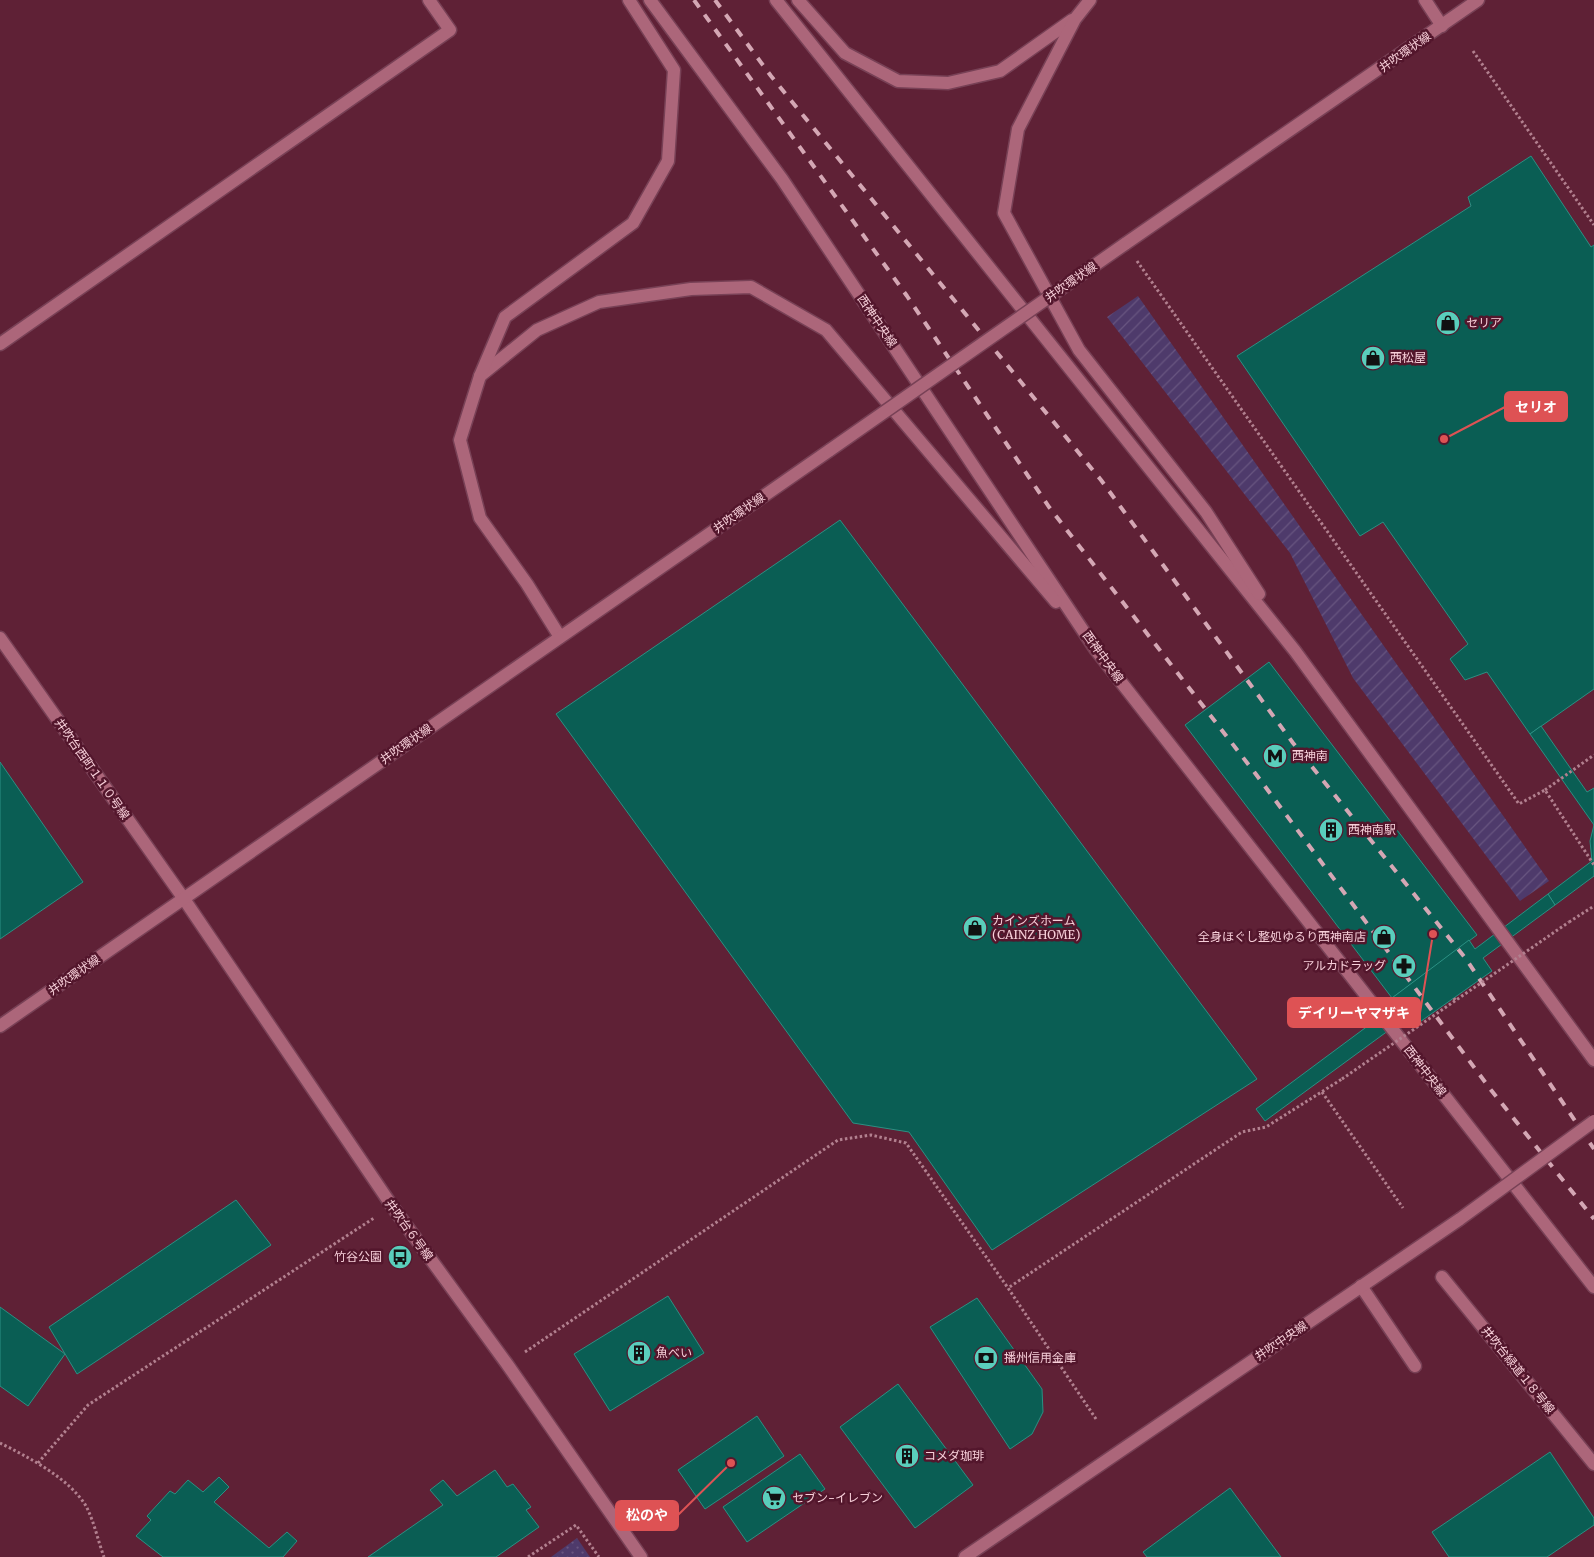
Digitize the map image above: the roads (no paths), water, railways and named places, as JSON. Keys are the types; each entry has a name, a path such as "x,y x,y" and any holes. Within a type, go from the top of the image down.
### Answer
{"street":[{"path":"0,344 450,30 429,0"},
{"path":"560,637 527,584 480,518 460,440 480,376 505,317 633,223 668,162 674,70 629,0"},
{"name":"西神中央線","path":"650,0 782,179 1096,650 1594,1287"},
{"path":"776,0 1295,651 1594,1060"},
{"path":"798,0 845,52 898,81 948,83 1000,71 1074,19"},
{"path":"1090,0 1074,19 1018,129 1004,213 1079,350 1206,512 1295,651"},
{"path":"1425,0 1442,26"},
{"name":"井吹環状線","path":"0,1026 1478,0"},
{"path":"480,376 538,330 599,302 691,289 751,287 826,330 1096,650"},
{"name":"井吹台西町１１０号線","path":"0,638 184,899"},
{"name":"井吹台６号線","path":"184,899 392,1206 507,1364 641,1557"},
{"name":"井吹中央線","path":"964,1557 1460,1219 1594,1121"},
{"name":"井吹台緑道１８号線","path":"1442,1277 1594,1464"},
{"path":"1361,1286 1415,1366"}],"railway":[{"path":"694,0 907,296 1049,507 1255,773 1491,1090 1594,1219"},
{"path":"715,0 771,76 1101,480 1293,743 1466,959 1594,1149"}],"place":[{"name":"セリア","path":"1448,323"},
{"name":"西松屋","path":"1373,358"},
{"name":"セリオ","path":"1444,439"},
{"name":"西神南","path":"1275,756"},
{"name":"西神南駅","path":"1331,830"},
{"name":"カインズホーム (CAINZ HOME)","path":"975,928"},
{"name":"デイリーヤマザキ","path":"1433,934"},
{"name":"全身ほぐし整処ゆるり西神南店","path":"1384,937"},
{"name":"アルカドラッグ","path":"1404,966"},
{"name":"竹谷公園","path":"400,1257"},
{"name":"魚べい","path":"639,1353"},
{"name":"播州信用金庫","path":"986,1358"},
{"name":"コメダ珈琲","path":"907,1456"},
{"name":"松のや","path":"731,1463"},
{"name":"セブン-イレブン","path":"774,1498"}]}
